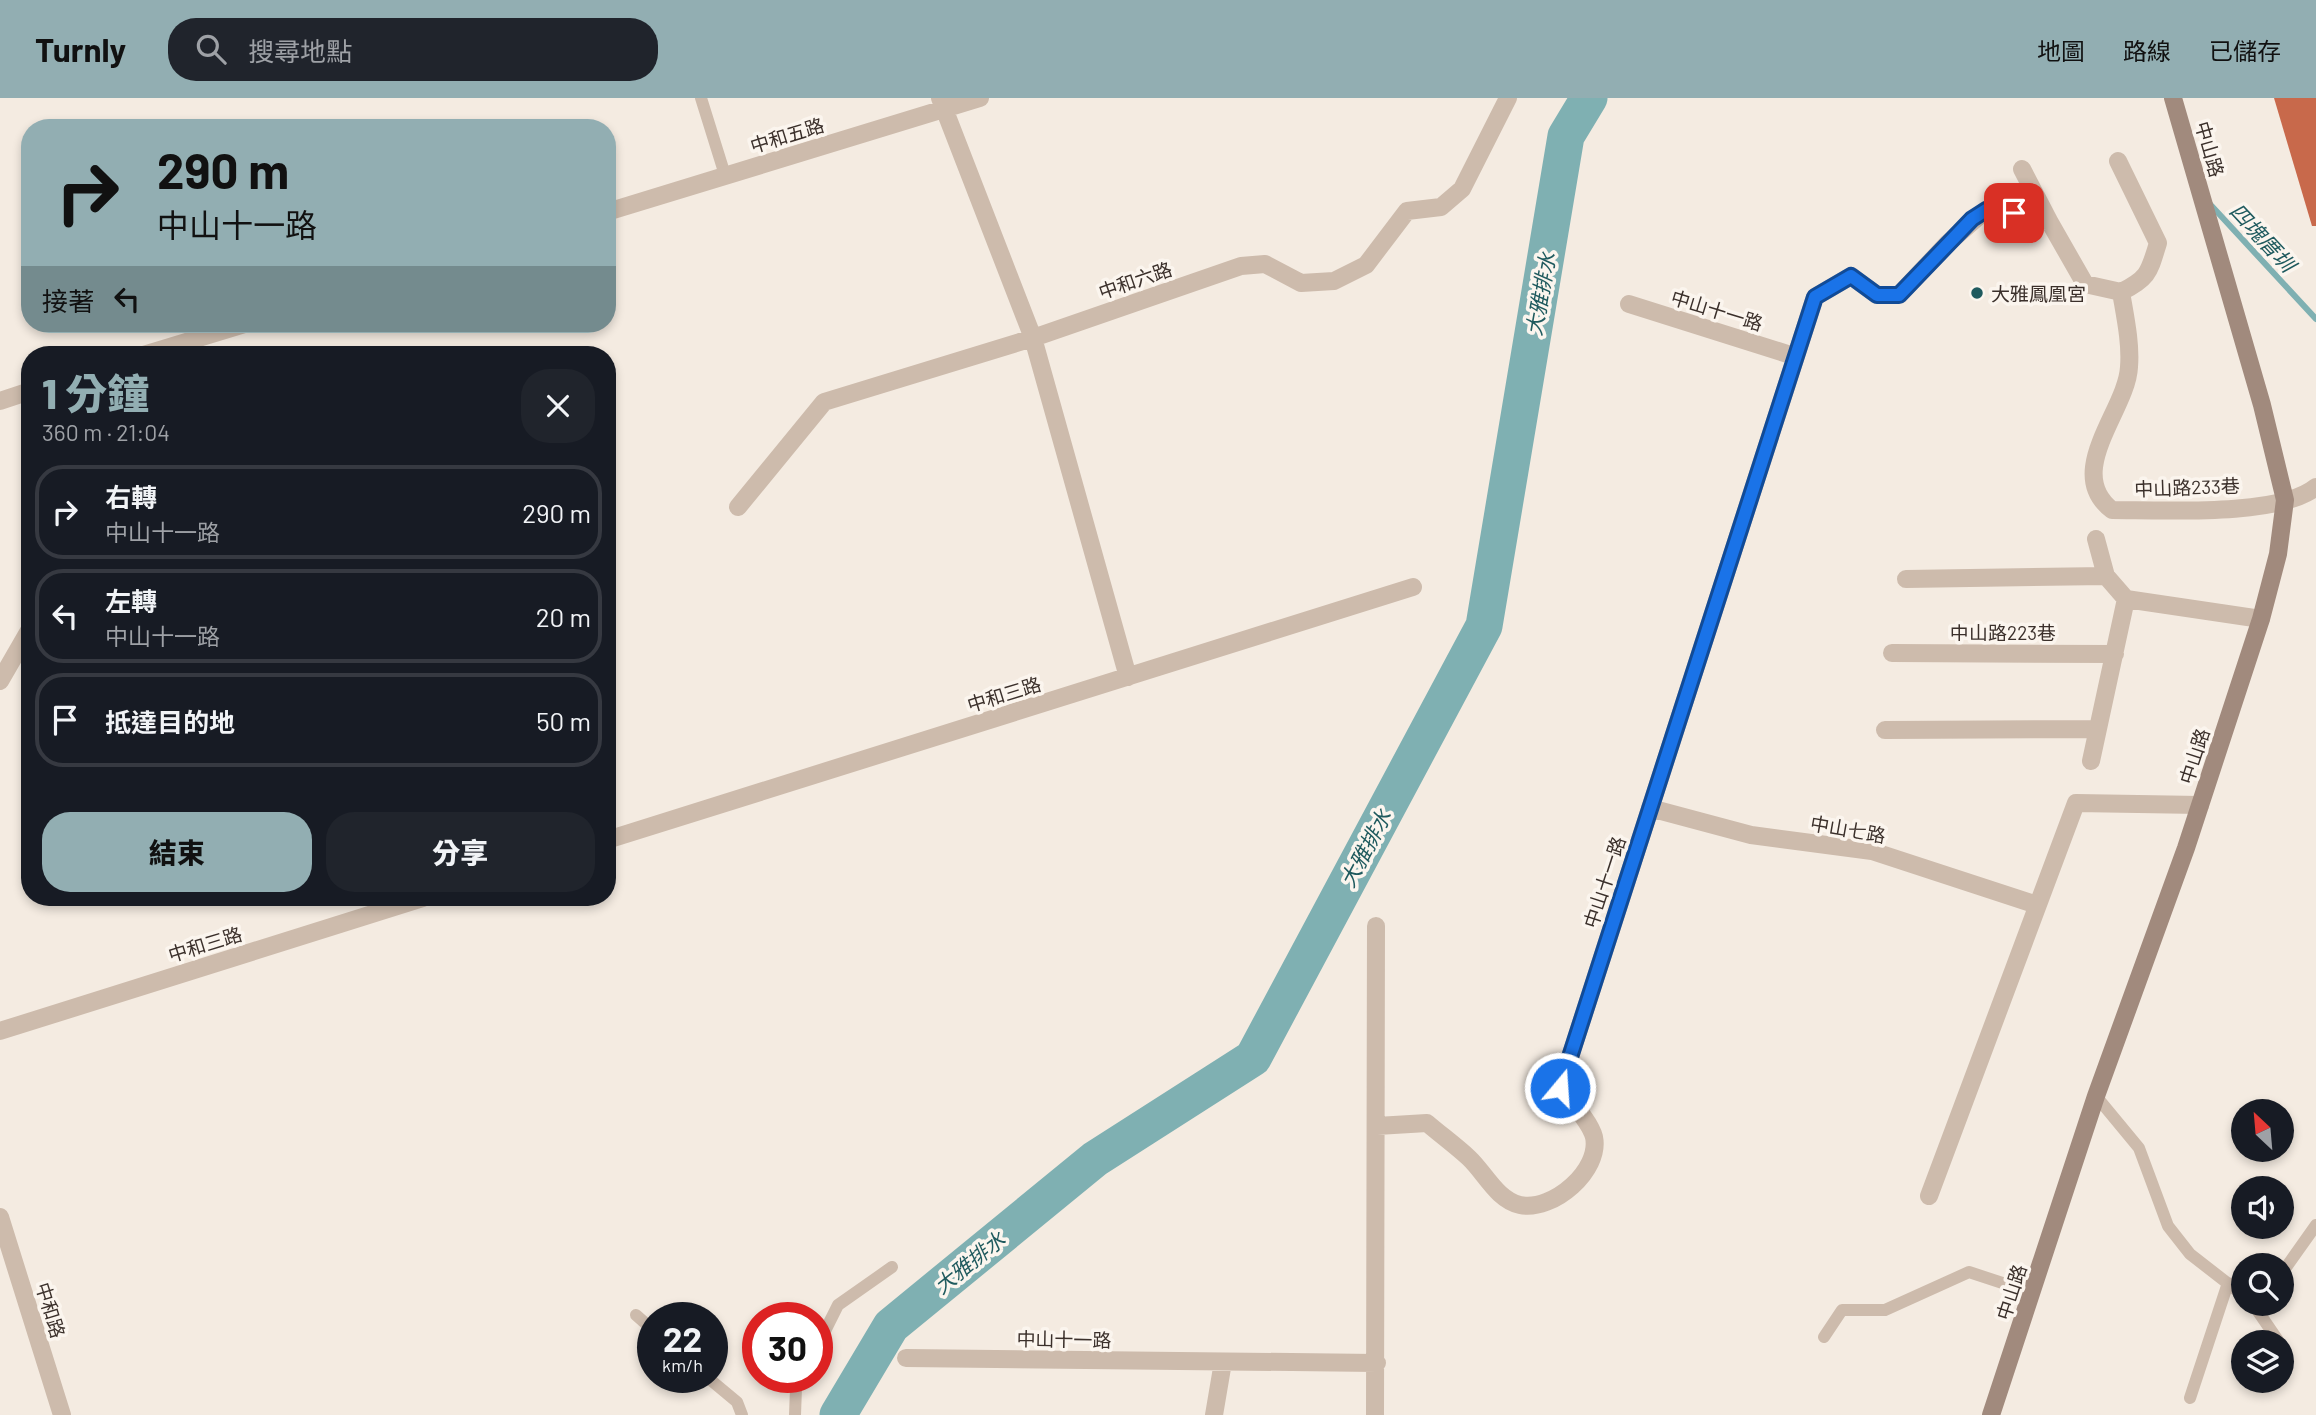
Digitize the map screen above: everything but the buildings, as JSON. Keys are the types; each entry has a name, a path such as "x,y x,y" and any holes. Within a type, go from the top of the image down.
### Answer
{"main road":[{"name":"中山路","path":"1992,1415 2096,1096 2200,805 2261,619 2278,554 2285,500 2262,405 2173,98"}],"street":[{"name":"中和六路","path":"738,507 824,402 1033,338 1241,266 1265,264 1301,283 1334,281 1366,265 1407,211 1441,207 1462,189 1508,98"},
{"name":"中和五路","path":"616,209 944,105 975,99"},
{"path":"944,105 1033,338 1128,677"},
{"path":"2022,169 2085,284 2121,292 2143,281 2149,273 2158,243 2118,161"},
{"name":"中山十一路","path":"1377,1126 1427,1123 1471,1159 1493,1188 1518,1205 1538,1205 1567,1189 1590,1166 1595,1147 1593,1133 1560,1088 1815,297 1851,276 1877,295 1899,295 1948,243 1986,210 2049,221"},
{"name":"中山路233巷","path":"2121,292 2129,370 2097,450 2095,486 2098,499 2112,510 2233,509 2285,500"},
{"name":"中山十一路","path":"1629,304 1794,356"},
{"path":"173,346 215,333"},
{"path":"0,401 21,394"},
{"path":"2285,500 2316,487"},
{"path":"2096,539 2106,576 2126,599 2261,619"},
{"path":"1906,579 2106,576"},
{"name":"中和三路","path":"616,837 1413,587"},
{"path":"2091,761 2126,599"},
{"path":"0,681 21,645"},
{"name":"中山路223巷","path":"1892,653 2115,654"},
{"path":"1885,730 2098,729"},
{"path":"1929,1196 2076,803 2200,805"},
{"name":"中山七路","path":"1650,808 1751,835 1872,852 2037,905"},
{"name":"中和三路","path":"0,1031 398,906"},
{"path":"1375,1415 1376,926"},
{"name":"中和路","path":"0,1217 62,1415"},
{"name":"中山十一路","path":"906,1358 1377,1363"},
{"path":"1214,1415 1223,1362"}],"lane":[{"path":"701,98 725,175"},
{"path":"2096,1096 2139,1148 2168,1226 2190,1254 2231,1285"},
{"path":"2294,1256 2316,1225"},
{"path":"833,1315 838,1305 892,1267"},
{"path":"1824,1337 1842,1310 1885,1310 1969,1272 2032,1293"},
{"path":"2190,1398 2228,1283"},
{"path":"726,1393 737,1402 742,1415"},
{"path":"795,1415 796,1393"}],"waterway":[{"name":"大雅排水","path":"838,1415 891,1326 1095,1159 1253,1058 1484,626 1566,136 1589,98"},
{"name":"四塊厝圳","path":"2208,202 2316,319"}],"place":[{"name":"大雅鳳凰宮","path":"1977,293"}],"route":[{"path":"1560,1088 1807,313 1815,297 1851,276 1877,295 1899,295 1972,219 1986,210 2014,213"}]}
